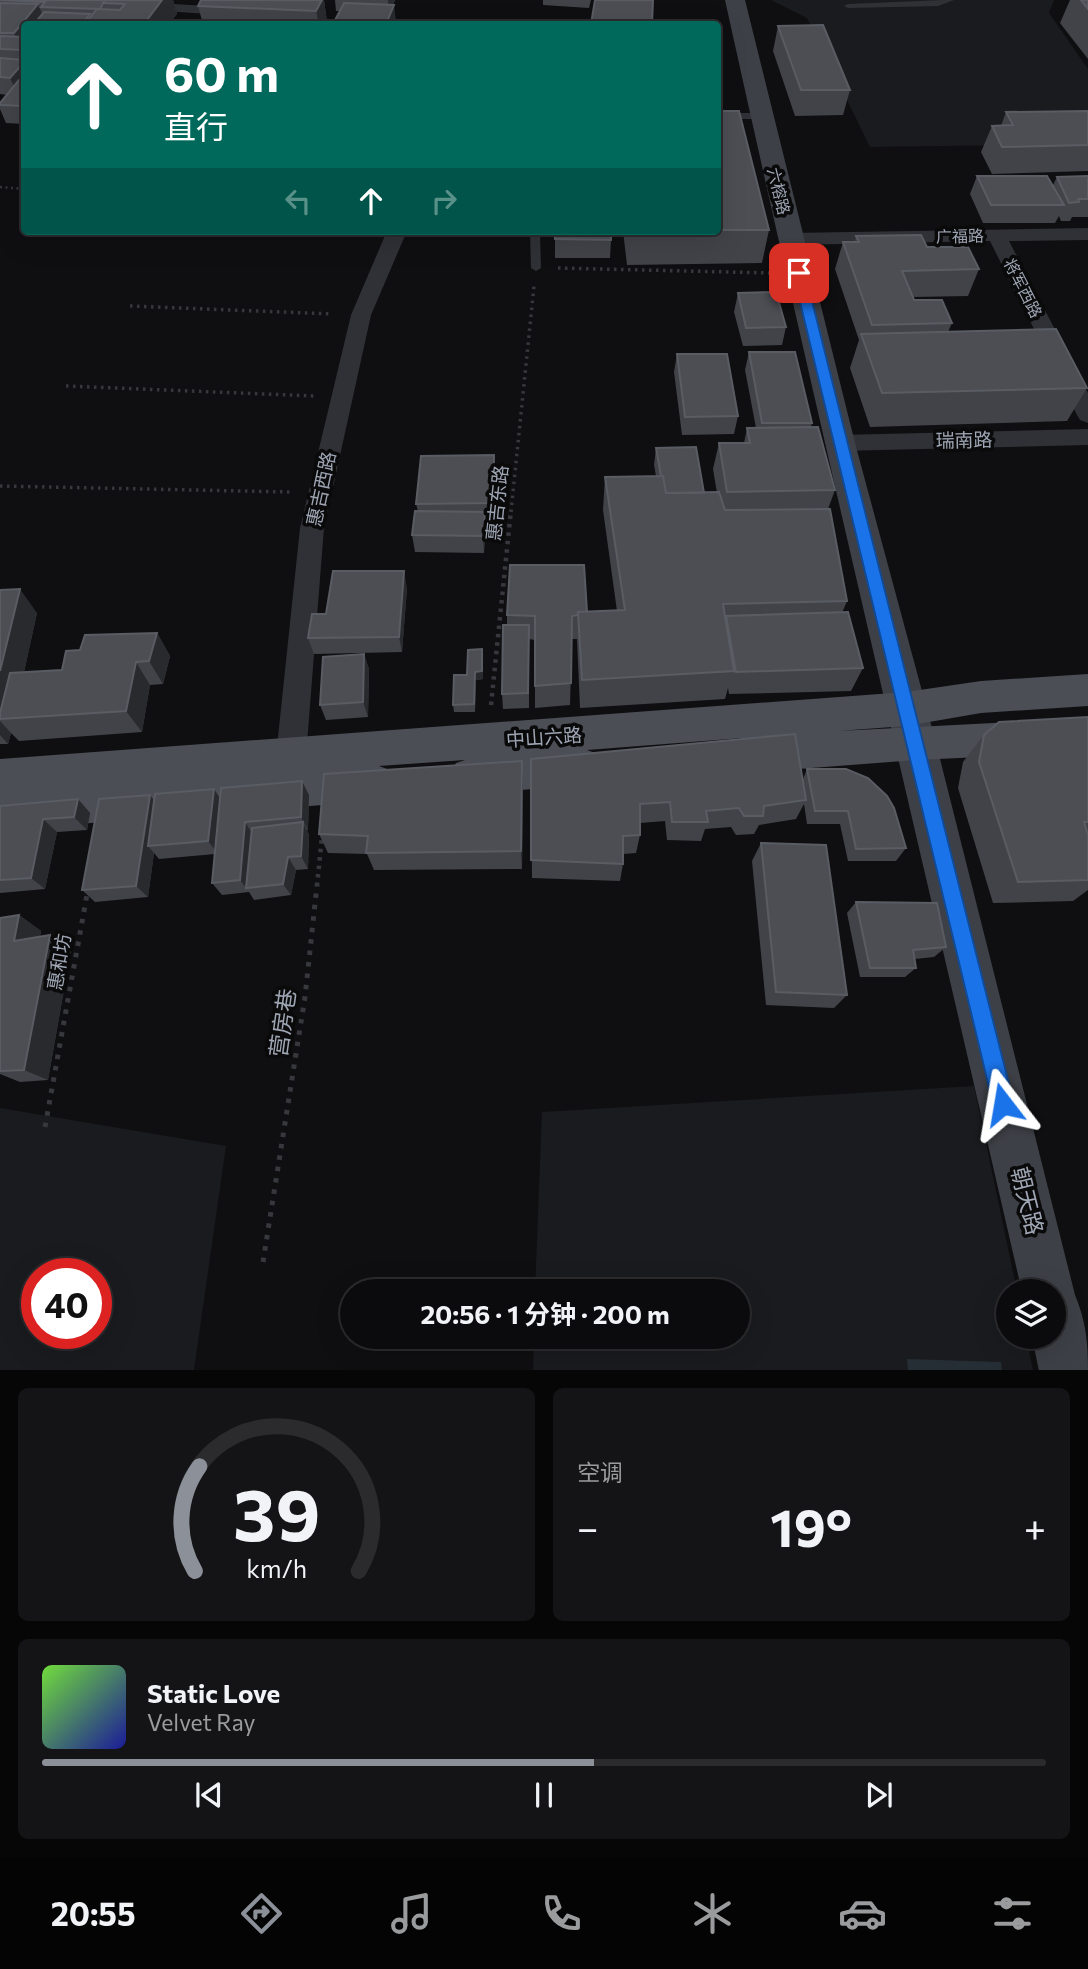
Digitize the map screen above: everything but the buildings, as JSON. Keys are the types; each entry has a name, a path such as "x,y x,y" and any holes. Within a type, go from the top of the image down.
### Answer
{"main road":[{"name":"中山六路","path":"0,811 327,786 911,726 981,696 1088,690"},
{"name":"中山六路","path":"0,778 491,741 911,726 1088,735"}],"street":[{"name":"六榕路","path":"735,0 839,443 911,726"},
{"path":"121,5 206,13"},
{"name":"广福路","path":"791,239 1088,234"},
{"name":"惠吉西路","path":"291,756 312,528 361,315 395,235"},
{"name":"将军西路","path":"996,235 1088,415"},
{"name":"瑞南路","path":"839,443 1088,437"},
{"name":"朝天路","path":"911,726 1046,1279"},
{"path":"1063,1349 1068,1370"}],"lane":[{"path":"848,6 937,4 950,0"},
{"path":"721,116 761,116"},
{"path":"535,235 536,268"}],"path":[{"path":"0,187 21,190"},
{"path":"536,268 799,273"},
{"name":"惠吉东路","path":"491,741 491,697 536,268"},
{"path":"130,306 361,315"},
{"path":"66,386 341,398"},
{"path":"0,486 320,493"},
{"name":"营房巷","path":"263,1262 305,997 327,786"},
{"name":"惠和坊","path":"45,1127 89,884"}],"shaded area":[{"path":"771,0 1054,0 1049,13 1088,69 1088,144 870,147 807,18"},
{"path":"974,1086 1014,1279 996,1279 996,1349 1029,1349 1033,1370 533,1370 534,1349 750,1349 750,1279 535,1279 542,1112"},
{"path":"0,1108 226,1146 194,1370 0,1370"},
{"path":"907,1359 1001,1362 1002,1370 908,1370"}],"route":[{"path":"799,273 1003,1104"}]}
